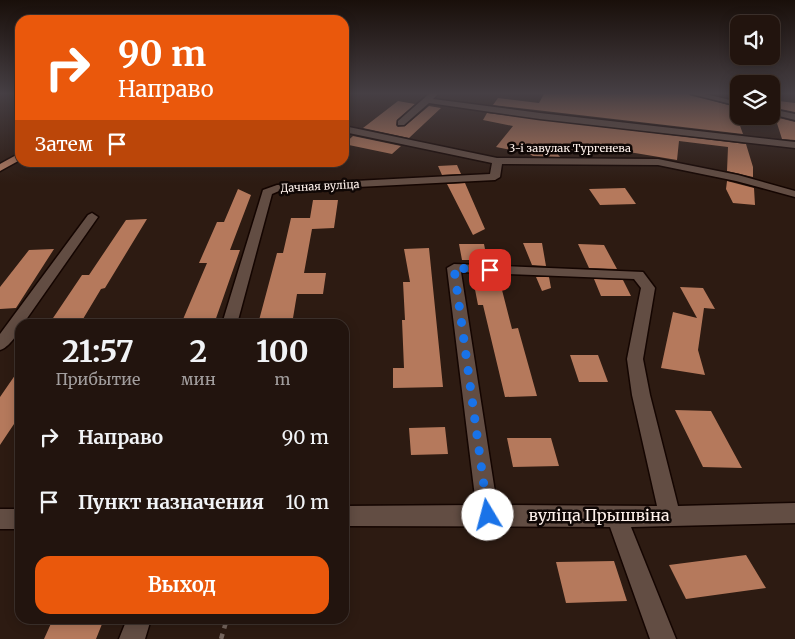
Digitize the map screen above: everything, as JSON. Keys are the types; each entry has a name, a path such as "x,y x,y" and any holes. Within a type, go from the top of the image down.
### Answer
{"main road":[{"path":"0,168 15,159"}],"street":[{"path":"609,124 795,145"},
{"name":"3-і завулак Тургенева","path":"349,131 496,161 658,162 738,178 795,194"},
{"name":"Дачная вуліца","path":"230,319 267,192 278,188 495,177 496,161"},
{"path":"19,319 92,217"},
{"path":"488,515 454,268 638,275 648,288 635,359 641,395 670,515"},
{"path":"0,345 15,324"},
{"name":"вуліца Прышвіна","path":"349,516 488,515 617,517 795,513"},
{"path":"617,517 663,639"},
{"path":"0,519 15,519"},
{"path":"132,639 137,624"}],"path":[{"path":"221,639 226,624"}],"building":[{"path":"368,124 396,124 398,127 408,124 424,124 409,138 363,128"},
{"path":"502,124 577,124 746,144 753,167 753,177 727,171 728,147 679,141 677,160 594,148 594,154 554,149 560,157 533,156 528,153 496,147 513,126"},
{"path":"655,124 730,124 740,125 743,134"},
{"path":"795,124 795,140 782,139 778,125"},
{"path":"353,136 401,146 392,154 349,145 349,140"},
{"path":"457,165 461,174 442,175 438,166"},
{"path":"727,181 754,188 755,205 733,203 726,189"},
{"path":"465,183 485,229 473,235 447,184"},
{"path":"625,188 636,204 600,205 589,189"},
{"path":"238,189 251,195 230,250 240,250 216,319 183,319 207,263 199,263 217,222 224,222"},
{"path":"313,200 338,200 334,228 312,229 304,273 326,273 323,294 297,294 293,319 259,319 277,253 283,253 291,218 310,218"},
{"path":"147,219 105,288 101,289 83,319 52,319 82,275 89,275 126,220"},
{"path":"523,243 542,243 546,266 532,265"},
{"path":"459,244 484,244 488,264 469,263 469,260 462,260"},
{"path":"578,244 604,245 617,269 589,268"},
{"path":"429,248 443,387 393,388 393,368 404,368 402,320 405,320 403,282 410,282 404,249"},
{"path":"54,249 16,308 0,309 0,287 29,250"},
{"path":"472,274 491,275 495,290 502,290 512,329 518,328 537,396 505,397 483,305 478,305"},
{"path":"536,277 549,277 551,288 542,291"},
{"path":"594,279 623,280 631,296 601,296"},
{"path":"680,287 703,288 715,309 704,308 698,350 705,375 661,368 673,312 697,318"},
{"path":"570,355 598,355 608,382 579,382"},
{"path":"15,375 15,422 0,445 0,397"},
{"path":"675,410 711,411 742,468 703,467"},
{"path":"445,427 448,454 411,455 409,428"},
{"path":"507,438 551,438 559,466 513,467"},
{"path":"746,555 766,588 686,599 669,565"},
{"path":"614,561 627,601 566,603 556,562"},
{"path":"51,624 102,624 96,639 44,639"}],"route":[{"path":"488,515 454,268 490,270"}]}
